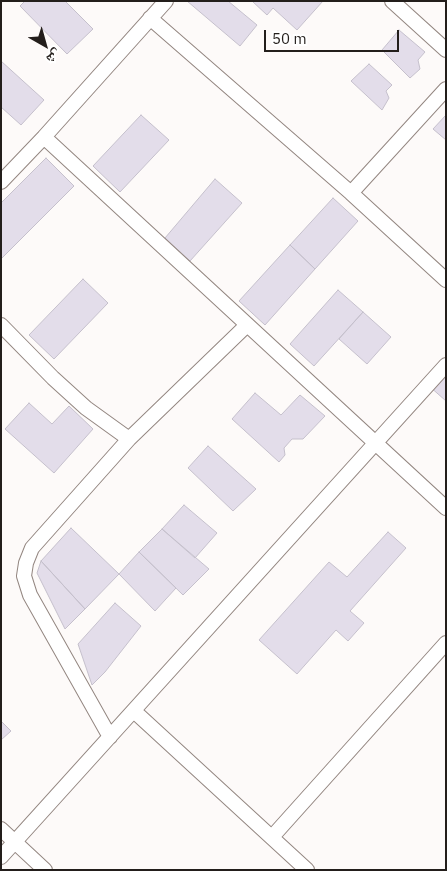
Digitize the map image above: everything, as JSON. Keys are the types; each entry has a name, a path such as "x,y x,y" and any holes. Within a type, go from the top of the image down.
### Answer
{"street":[{"path":"1,182 166,1"},
{"path":"392,1 446,50"},
{"path":"150,18 351,193 446,280"},
{"path":"351,193 446,89"},
{"path":"44,137 446,508"},
{"path":"1,325 53,378 80,402 129,439"},
{"path":"110,737 30,595 24,576 26,563 32,548 129,439 247,325"},
{"path":"1,857 446,365"},
{"path":"272,838 446,644"},
{"path":"134,711 307,870"},
{"path":"1,829 45,870"}],"building":[{"path":"25,1 65,1 93,29 67,54 20,6"},
{"path":"187,1 228,1 257,25 240,46"},
{"path":"252,1 323,1 297,30 273,8 267,15"},
{"path":"399,30 425,52 418,60 420,69 410,78 382,50"},
{"path":"1,61 44,100 21,125 1,107"},
{"path":"369,64 392,85 386,91 389,98 382,110 351,81"},
{"path":"141,115 169,140 120,192 93,166"},
{"path":"446,115 446,140 433,129"},
{"path":"46,158 74,186 1,259 1,203"},
{"path":"215,179 242,203 190,261 165,238"},
{"path":"333,198 358,221 315,269 290,245"},
{"path":"290,245 315,269 265,325 239,301"},
{"path":"83,279 108,303 54,359 29,335"},
{"path":"338,290 363,312 314,366 290,344"},
{"path":"363,312 391,337 367,364 339,339"},
{"path":"446,368 446,401 429,386"},
{"path":"255,393 281,415 300,395 325,416 303,439 292,439 284,448 285,455 279,462 232,419"},
{"path":"29,403 52,424 69,406 93,429 54,473 5,429"},
{"path":"208,446 256,489 233,511 188,468"},
{"path":"184,505 217,533 195,558 162,529"},
{"path":"71,528 119,574 85,609 41,561"},
{"path":"162,529 209,569 183,595 139,552"},
{"path":"388,532 406,548 350,611 364,623 348,641 336,630 297,674 259,640 329,562 347,577"},
{"path":"139,552 176,588 155,611 119,574"},
{"path":"41,561 85,609 65,629 37,573"},
{"path":"115,603 141,626 105,672 92,685 78,644"},
{"path":"1,721 11,731 1,740"}]}
